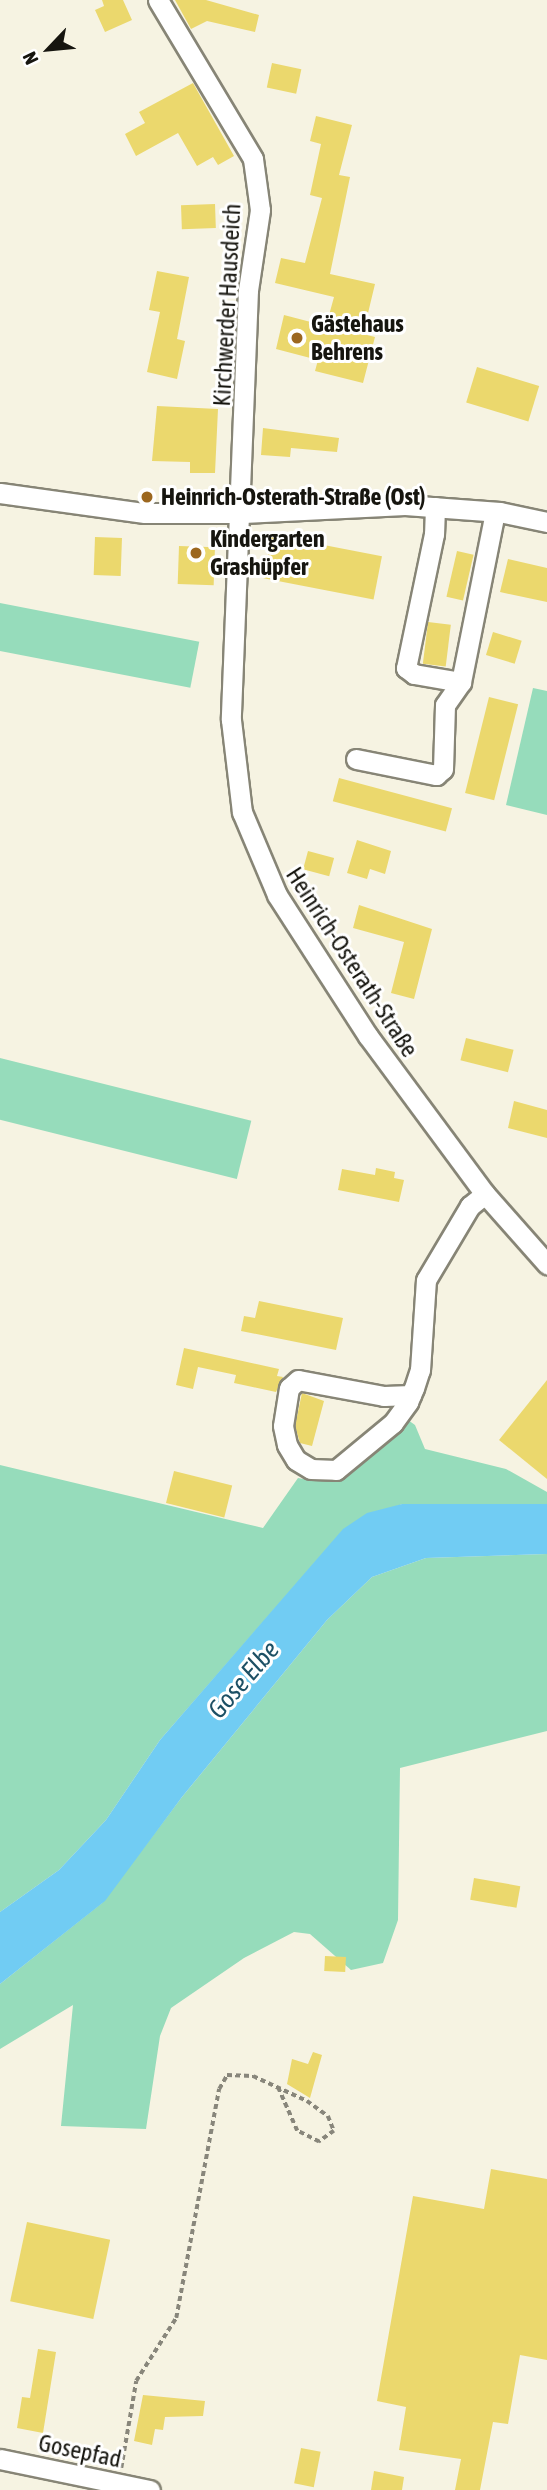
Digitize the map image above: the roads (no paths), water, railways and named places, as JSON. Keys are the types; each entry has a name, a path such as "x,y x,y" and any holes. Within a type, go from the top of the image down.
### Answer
{"street":[{"name":"Kirchwerder Hausdeich","path":"158,0 253,159 260,211 248,290 243,513"},
{"path":"0,493 145,513 243,513 327,507 435,507 495,512 547,522"},
{"path":"435,507 434,534 406,668 414,674 461,682"},
{"path":"356,759 436,775 443,769 445,705 461,682 495,512"},
{"name":"Heinrich-Osterath-Straße","path":"243,513 231,720 242,812 256,854 301,936 360,1025 485,1194 547,1264"},
{"path":"411,1395 384,1396 299,1380 289,1388 283,1426 287,1445 296,1460 311,1469 336,1470 394,1423 411,1395 422,1352 426,1280 470,1206 485,1194"},
{"name":"Gosepfad","path":"0,2459 150,2490"}],"water":[{"name":"Gose Elbe","path":"402,1504 547,1504 547,1554 426,1558 372,1577 327,1620 182,1797 105,1901 0,1984 0,1912 59,1870 106,1820 160,1740 343,1529 367,1513"}],"place":[{"name":"Gästehaus Behrens","path":"297,338"},
{"name":"Heinrich-Osterath-Straße (Ost)","path":"147,497"},
{"name":"Kindergarten Grashüpfer","path":"196,553"}]}
